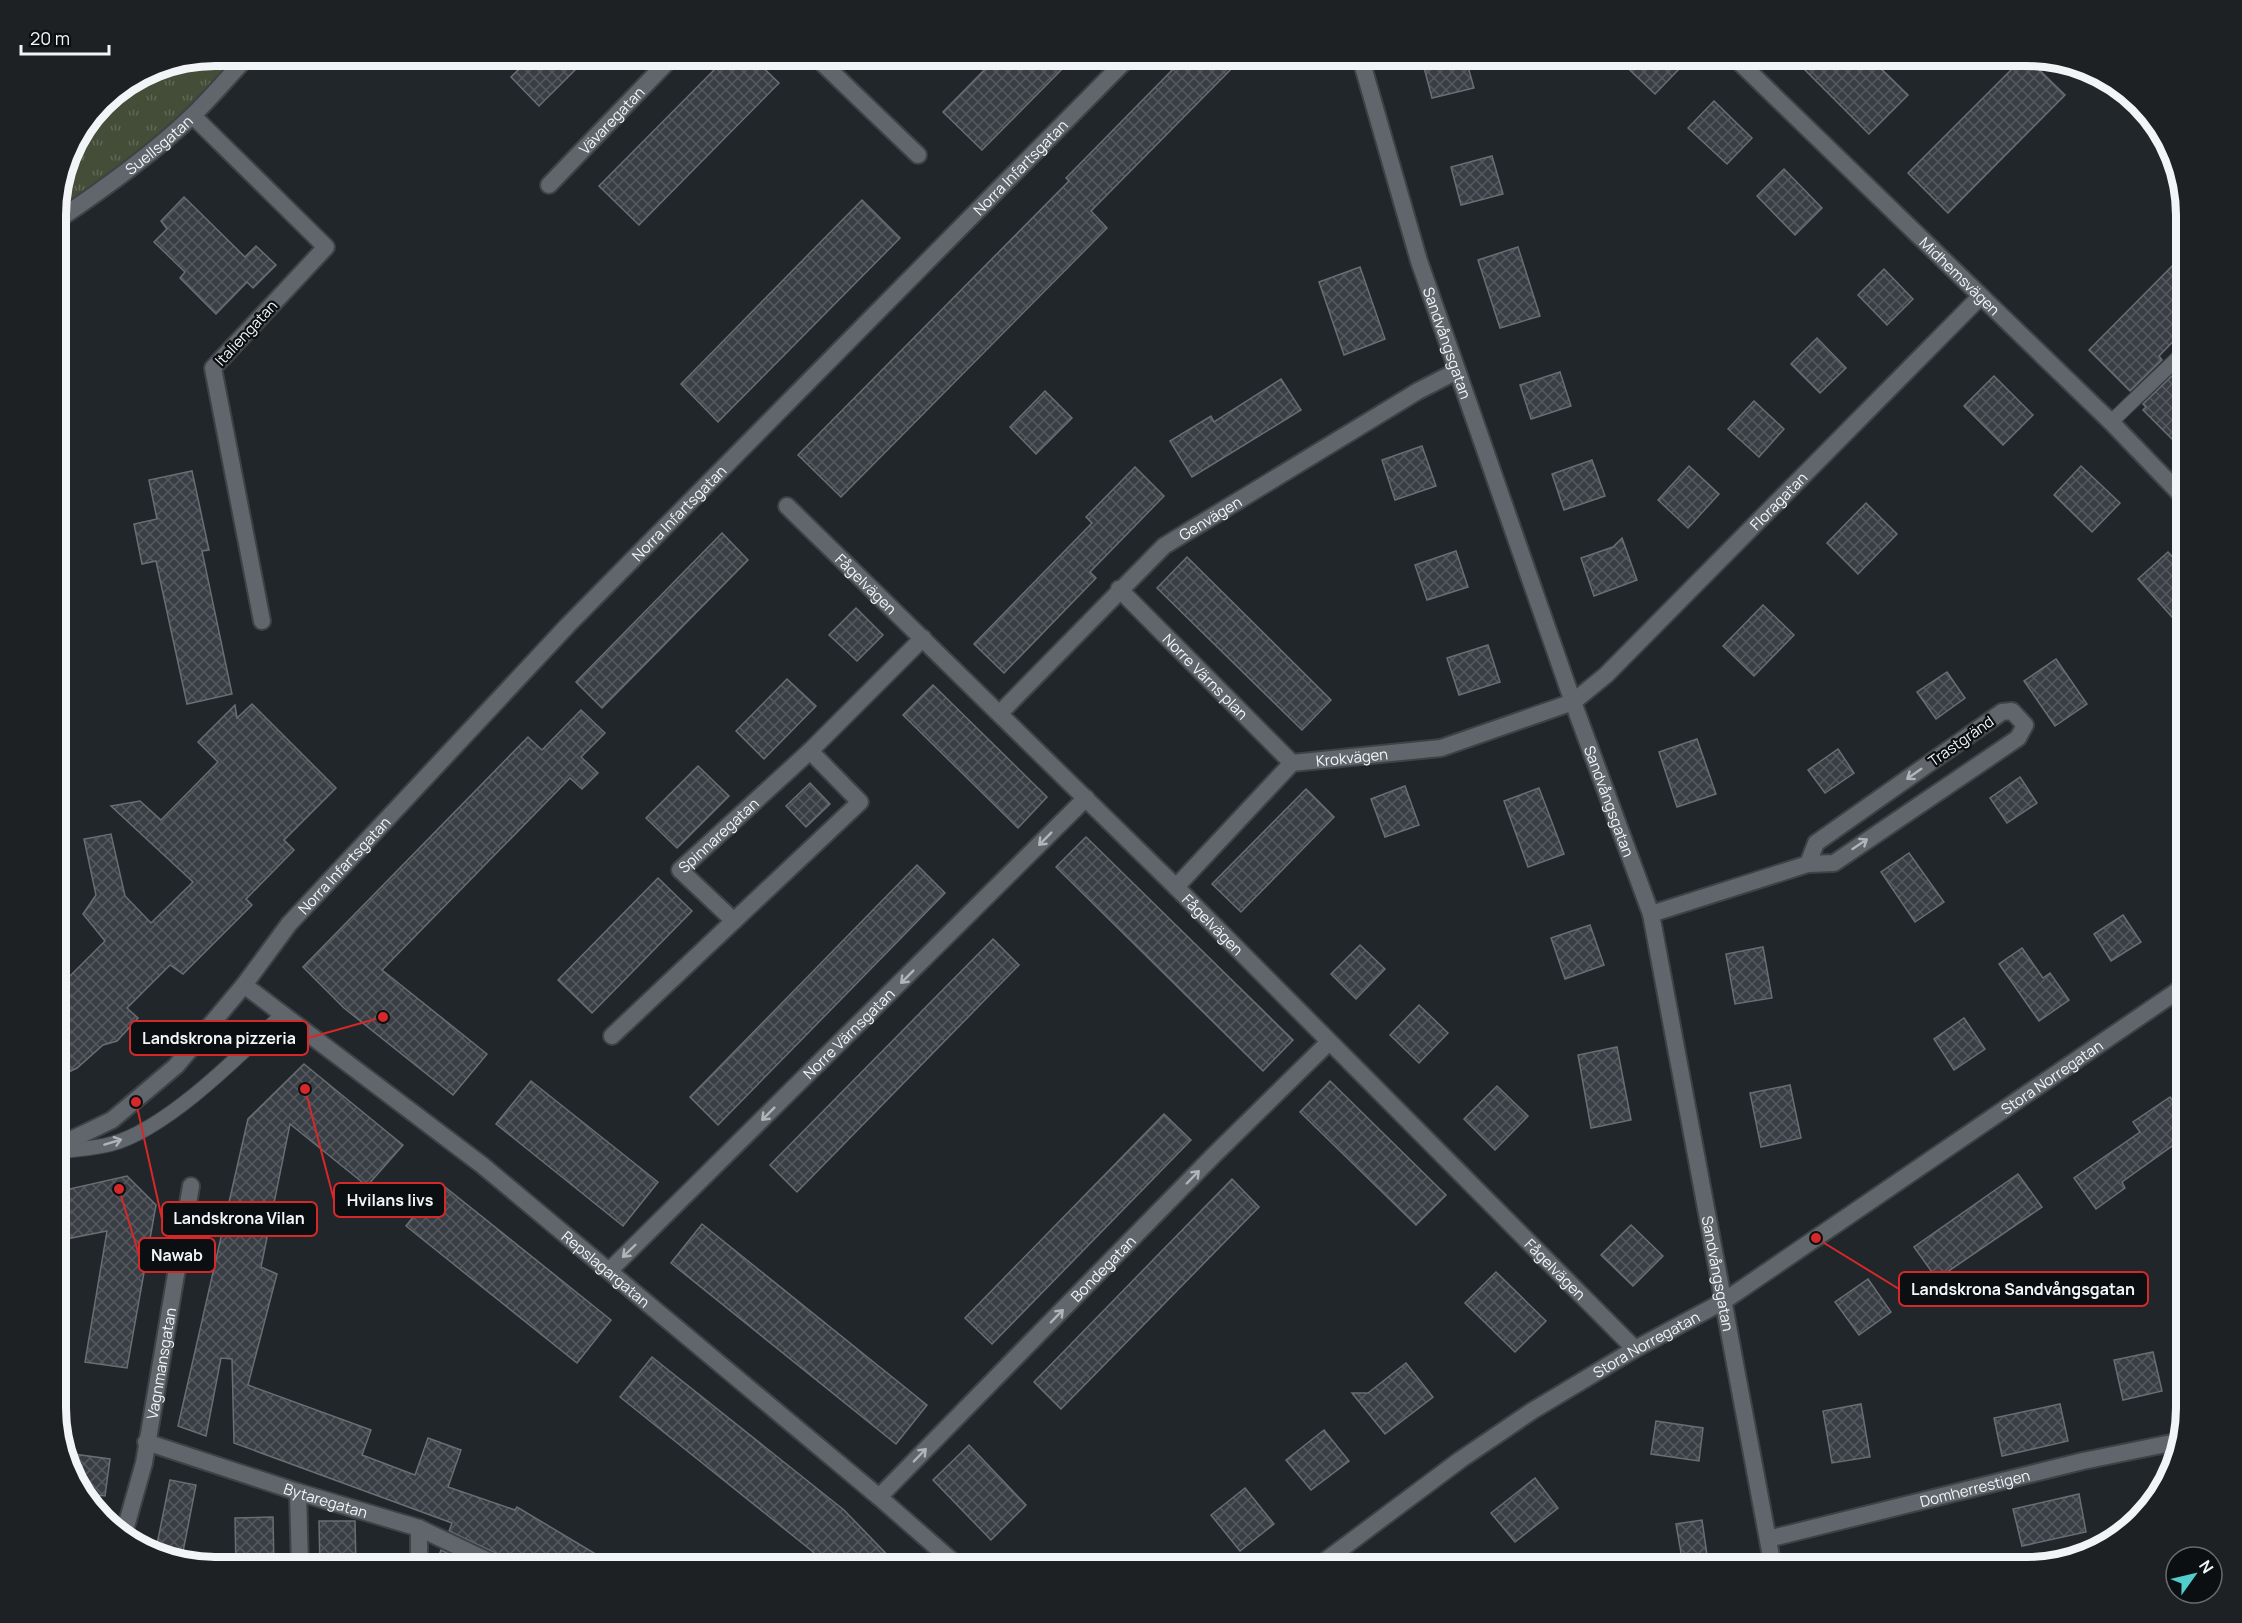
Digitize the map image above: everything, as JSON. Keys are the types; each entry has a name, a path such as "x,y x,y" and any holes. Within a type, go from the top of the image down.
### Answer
{"street":[{"name":"Suellsgatan","path":"66,214 123,175 193,116 239,66"},
{"name":"Vävaregatan","path":"549,185 663,66"},
{"path":"825,66 918,155"},
{"name":"Norra Infartsgatan","path":"66,1142 112,1120 176,1066 244,985 289,924 568,625 1120,66"},
{"name":"Sandvångsgatan","path":"1363,66 1419,261 1573,702 1652,914 1771,1557"},
{"name":"Midhemsvägen","path":"1743,66 2111,422 2176,489"},
{"name":"Italiengatan","path":"193,116 326,247 213,368 262,621"},
{"name":"Floragatan","path":"1573,702 1606,675 1980,297"},
{"name":"Genvägen","path":"1000,713 1164,546 1379,414 1457,371"},
{"name":"Fågelvägen","path":"787,506 1176,887 1635,1349"},
{"name":"Norre Värns plan","path":"1119,590 1292,763"},
{"name":"Spinnaregatan","path":"734,921 680,870 810,751 923,638"},
{"name":"Krokvägen","path":"1292,763 1441,748 1573,702"},
{"name":"Trastgränd","path":"2012,711 2020,717 2025,725 2018,738 1834,862 1808,864 1816,843 2002,712 2012,711"},
{"path":"612,1036 860,802 810,751"},
{"path":"1176,887 1292,763"},
{"name":"Norre Värnsgatan","path":"610,1270 1086,798"},
{"path":"1652,914 1808,864"},
{"name":"Repslagargatan","path":"244,985 482,1165 610,1270 947,1557"},
{"name":"Stora Norregatan","path":"1332,1557 1469,1454 1532,1411 1635,1349 1724,1301 2176,993"},
{"name":"Bondegatan","path":"879,1497 1329,1042"},
{"name":"Vagnmansgatan","path":"126,1527 144,1463 191,1186"},
{"name":"Bytaregatan","path":"146,1442 298,1492 419,1528 478,1557"},
{"name":"Domherrestigen","path":"1768,1539 2083,1461 2171,1443"},
{"path":"298,1492 300,1557"},
{"path":"419,1528 419,1557"}],"lane":[{"path":"2111,422 2176,360"},
{"path":"66,1151 111,1144 149,1129 210,1080 283,1014"}],"green space":[{"path":"239,66 193,116 66,213 69,186 77,158 91,132 117,103 149,81 177,71 196,67"}],"building":[{"path":"522,66 579,66 539,106 511,77"},
{"path":"718,66 761,66 779,83 639,225 599,186"},
{"path":"988,66 1065,66 982,150 943,112"},
{"path":"1176,66 1234,66 1091,211 1107,228 841,497 798,455 1069,181 1066,178"},
{"path":"1424,66 1468,66 1474,88 1432,98"},
{"path":"1626,66 1678,66 1680,68 1655,94"},
{"path":"1801,66 1878,66 1908,95 1869,134"},
{"path":"2015,66 2036,66 2065,95 1948,213 1908,173"},
{"path":"1714,101 1752,138 1727,164 1688,128"},
{"path":"1492,156 1503,194 1461,205 1451,167"},
{"path":"1784,169 1822,208 1795,235 1757,196"},
{"path":"184,197 245,257 256,246 276,265 253,288 247,282 216,314 180,278 185,272 154,242 167,229 161,221"},
{"path":"862,200 900,238 718,422 681,384"},
{"path":"1518,247 1540,316 1500,328 1478,260"},
{"path":"2176,262 2176,338 2159,356 2162,360 2130,391 2089,350"},
{"path":"1360,267 1385,339 1344,355 1319,282"},
{"path":"1884,269 1913,299 1887,325 1858,295"},
{"path":"1817,338 1846,368 1820,393 1791,364"},
{"path":"1560,372 1571,406 1531,419 1520,385"},
{"path":"2176,374 2176,443 2143,410 2146,407 2143,404"},
{"path":"1994,376 2033,415 2003,445 1964,406"},
{"path":"1281,379 1301,410 1192,477 1170,441 1211,416 1214,422"},
{"path":"1045,391 1072,418 1036,454 1010,427"},
{"path":"1754,401 1784,429 1759,457 1728,429"},
{"path":"1422,446 1436,486 1395,500 1382,460"},
{"path":"1592,460 1605,496 1564,510 1552,474"},
{"path":"1689,466 1719,494 1688,528 1658,500"},
{"path":"2081,466 2120,503 2092,532 2054,495"},
{"path":"1135,467 1164,496 1090,572 1096,578 1004,673 974,644 1092,523 1086,517"},
{"path":"192,471 209,550 202,551 232,694 187,704 156,561 142,564 134,524 157,519 149,480"},
{"path":"1866,503 1897,534 1858,574 1827,543"},
{"path":"722,533 748,560 602,708 576,682"},
{"path":"1622,538 1637,580 1594,596 1581,558 1613,547"},
{"path":"1456,551 1468,587 1427,600 1415,565"},
{"path":"2168,552 2176,561 2176,614 2172,617 2138,579"},
{"path":"1187,557 1331,700 1302,730 1157,588"},
{"path":"1763,605 1794,635 1754,676 1723,646"},
{"path":"856,608 883,635 857,661 829,635"},
{"path":"1488,645 1500,682 1459,695 1447,658"},
{"path":"2056,659 2087,704 2055,726 2024,681"},
{"path":"1947,672 1965,698 1936,719 1917,692"},
{"path":"787,679 816,706 764,759 736,731"},
{"path":"933,685 1047,797 1018,828 903,715"},
{"path":"252,704 336,788 284,840 294,850 246,899 252,905 183,974 170,965 127,1008 138,1018 117,1041 103,1045 77,1068 66,1073 66,980 105,941 83,914 96,895 84,839 111,834 125,896 151,923 193,882 111,806 140,801 161,820 218,762 198,742 235,705 237,718"},
{"path":"581,710 605,733 581,757 598,773 582,789 570,778 382,970 487,1054 453,1095 344,1008 303,967 528,737 542,750"},
{"path":"1697,739 1716,794 1677,807 1659,752"},
{"path":"1838,749 1854,773 1825,793 1808,770"},
{"path":"698,766 729,796 677,848 646,818"},
{"path":"2020,777 2037,803 2007,823 1990,798"},
{"path":"810,783 830,804 806,827 786,806"},
{"path":"1405,786 1419,825 1385,837 1371,799"},
{"path":"1539,788 1564,854 1528,867 1504,801"},
{"path":"1306,789 1334,817 1241,912 1212,884"},
{"path":"1086,837 1293,1040 1263,1071 1056,867"},
{"path":"1909,853 1944,902 1915,922 1881,872"},
{"path":"917,865 945,893 718,1125 690,1097"},
{"path":"658,878 692,911 592,1013 558,980"},
{"path":"2123,915 2141,942 2111,961 2094,934"},
{"path":"1590,925 1604,965 1565,979 1551,938"},
{"path":"993,939 1019,965 797,1192 770,1165"},
{"path":"1360,945 1385,969 1356,999 1331,974"},
{"path":"1763,947 1772,998 1735,1004 1726,954"},
{"path":"2022,948 2043,978 2050,973 2069,1000 2039,1021 1999,964"},
{"path":"1419,1005 1448,1033 1419,1063 1390,1035"},
{"path":"1964,1018 1985,1049 1954,1070 1934,1039"},
{"path":"1617,1047 1631,1120 1591,1128 1578,1055"},
{"path":"304,1064 403,1145 367,1186 290,1124 261,1267 277,1274 248,1385 371,1430 362,1455 415,1475 428,1438 461,1450 448,1487 515,1510 517,1507 601,1557 504,1557 449,1531 452,1523 234,1443 232,1359 221,1358 206,1436 178,1426 248,1119"},
{"path":"531,1081 658,1182 623,1226 496,1124"},
{"path":"1330,1081 1446,1195 1416,1225 1300,1112"},
{"path":"1790,1085 1801,1138 1761,1147 1750,1093"},
{"path":"1497,1086 1528,1116 1495,1150 1464,1119"},
{"path":"2170,1097 2176,1106 2176,1143 2122,1182 2125,1188 2096,1209 2074,1178 2140,1132 2133,1122"},
{"path":"1164,1114 1191,1140 992,1344 965,1318"},
{"path":"2018,1174 2042,1207 1937,1279 1914,1247"},
{"path":"127,1176 156,1205 127,1368 85,1362 107,1231 66,1239 66,1190"},
{"path":"1232,1179 1259,1207 1061,1409 1034,1382"},
{"path":"440,1183 611,1320 577,1363 406,1226"},
{"path":"702,1224 927,1405 896,1444 671,1263"},
{"path":"1631,1225 1663,1256 1633,1286 1601,1255"},
{"path":"1496,1272 1546,1321 1515,1352 1465,1303"},
{"path":"1868,1279 1891,1312 1859,1335 1835,1302"},
{"path":"2153,1352 2162,1391 2123,1400 2114,1360"},
{"path":"652,1357 844,1510 889,1557 818,1557 620,1397"},
{"path":"1406,1363 1433,1397 1385,1434 1352,1393 1368,1393"},
{"path":"1861,1404 1870,1457 1832,1463 1823,1411"},
{"path":"2060,1404 2068,1441 2002,1456 1994,1418"},
{"path":"1656,1421 1703,1428 1699,1461 1651,1454"},
{"path":"1324,1430 1349,1461 1311,1490 1286,1460"},
{"path":"969,1445 1026,1505 991,1540 933,1480"},
{"path":"74,1454 110,1459 105,1496 94,1495 77,1465"},
{"path":"1535,1478 1558,1508 1515,1542 1491,1513"},
{"path":"170,1480 196,1485 183,1553 157,1545"},
{"path":"1245,1488 1274,1524 1240,1551 1211,1515"},
{"path":"2079,1494 2086,1532 2022,1546 2013,1509"},
{"path":"273,1517 274,1557 236,1557 235,1518"},
{"path":"1702,1520 1707,1555 1682,1557 1676,1524"},
{"path":"319,1521 355,1521 356,1557 320,1557"},
{"path":"441,1550 455,1557 438,1557"}],"place":[{"name":"Landskrona pizzeria","path":"383,1017"},
{"name":"Hvilans livs","path":"305,1089"},
{"name":"Landskrona Vilan","path":"136,1102"},
{"name":"Nawab","path":"119,1189"},
{"name":"Landskrona Sandvångsgatan","path":"1816,1238"}]}
